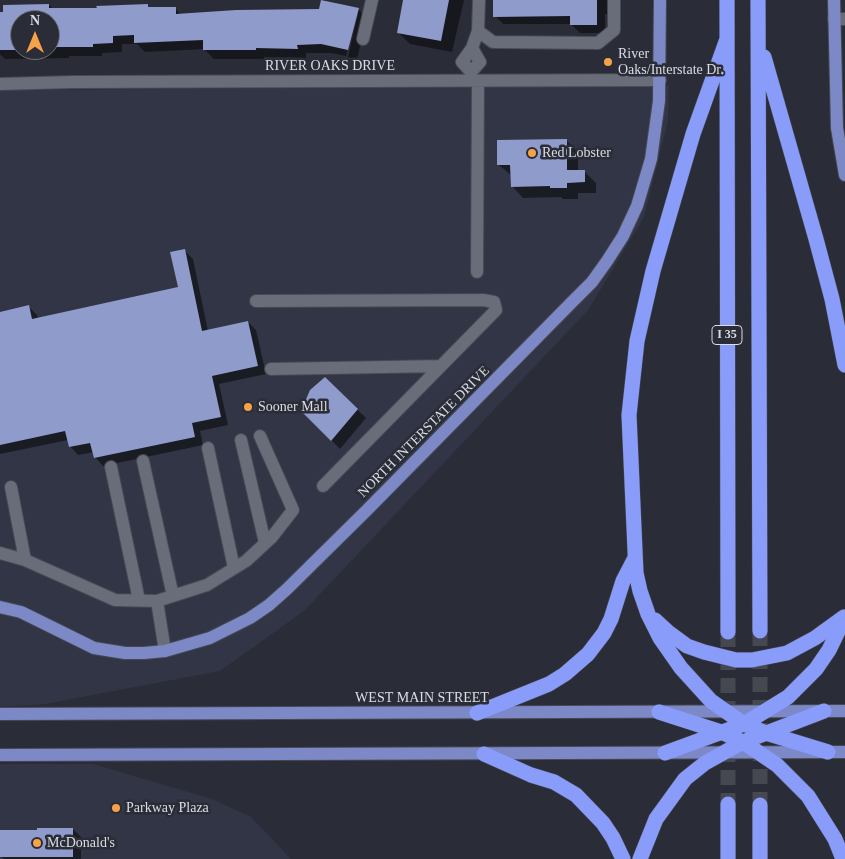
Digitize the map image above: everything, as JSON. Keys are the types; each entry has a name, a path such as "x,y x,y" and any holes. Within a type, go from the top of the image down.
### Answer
{"highway":[{"name":"I 35","path":"727,0 728,632"},
{"name":"I 35","path":"758,0 760,631"},
{"path":"727,39 693,134 653,271 637,341 629,415 635,558 640,591 648,614 660,638 681,668 706,695 744,724 766,733 828,752"},
{"path":"758,39 816,239 832,299 845,365"},
{"path":"477,713 549,684 583,659 604,633 617,604 622,581 635,558"},
{"path":"648,614 687,646 736,660 752,660 786,653 815,638 845,617"},
{"path":"665,753 744,724 788,696 816,669 829,650 845,617"},
{"path":"640,859 656,819 670,797 685,779 705,764 743,742 824,711"},
{"path":"659,712 721,732 743,742 777,765 808,796 835,839 844,859"},
{"path":"484,754 531,775 554,782 576,795 604,823 623,859"},
{"path":"728,804 728,859"},
{"path":"760,805 760,859"}],"main road":[{"name":"NORTH INTERSTATE DRIVE","path":"0,607 21,612 94,648 126,653 165,651 210,638 250,618 269,605 303,575 592,282 623,236 645,184 656,130 660,80 660,0"},
{"path":"834,0 840,19 837,128 845,175"},
{"name":"WEST MAIN STREET","path":"0,714 845,711"},
{"path":"0,755 845,752"}],"street":[{"path":"363,39 372,0"},
{"path":"477,272 474,78 462,62 472,48 478,31 479,0"},
{"path":"478,31 493,42 598,43 614,30 614,0"},
{"name":"RIVER OAKS DRIVE","path":"0,84 474,78 660,80"},
{"path":"256,301 483,300 494,302 496,310 323,486"},
{"path":"271,369 441,366"},
{"path":"0,553 25,560 115,600 156,601 207,585 246,561 265,543 293,510 260,436"},
{"path":"241,440 265,543"},
{"path":"208,448 234,568"},
{"path":"143,461 174,596"},
{"path":"111,467 139,600"},
{"path":"11,487 25,560"},
{"path":"156,601 165,651"}],"shaded area":[{"name":"Sooner Mall","path":"669,86 668,121 644,217 589,309 304,611 220,671 45,704 0,707 0,90"},
{"name":"Parkway Plaza","path":"0,764 93,764 212,799 251,817 291,859 0,859"}],"building":[{"path":"321,0 359,8 348,50 321,44 297,45 298,49 203,50 203,40 134,43 134,35 113,36 113,43 93,44 93,47 60,47 60,10 10,10 10,50 0,50 0,12 3,12 3,5 49,4 49,8 97,8 96,6 148,4 148,7 176,7 176,14 236,10 319,9"},
{"path":"403,0 449,0 441,41 397,33"},
{"path":"493,0 597,0 597,25 570,25 570,16 493,17"},
{"name":"Red Lobster","path":"567,139 567,170 585,170 585,182 567,183 567,188 550,188 550,186 511,187 510,165 497,165 497,140"},
{"name":"Sooner Mall","path":"185,249 202,331 248,321 258,366 212,376 221,417 192,423 195,437 94,458 90,443 69,447 65,431 0,445 0,312 29,305 32,319 178,287 170,252"},
{"path":"325,377 358,409 331,441 301,411 310,390"},
{"name":"McDonald's","path":"37,828 73,828 73,857 0,857 0,830 37,830"}],"tunnel":[{"path":"760,631 760,805"},
{"path":"728,632 728,804"}],"place":[{"name":"River Oaks/Interstate Dr.","path":"608,62"},
{"name":"Red Lobster","path":"532,153"},
{"name":"Sooner Mall","path":"248,407"},
{"name":"Parkway Plaza","path":"116,808"},
{"name":"McDonald's","path":"37,843"}]}
